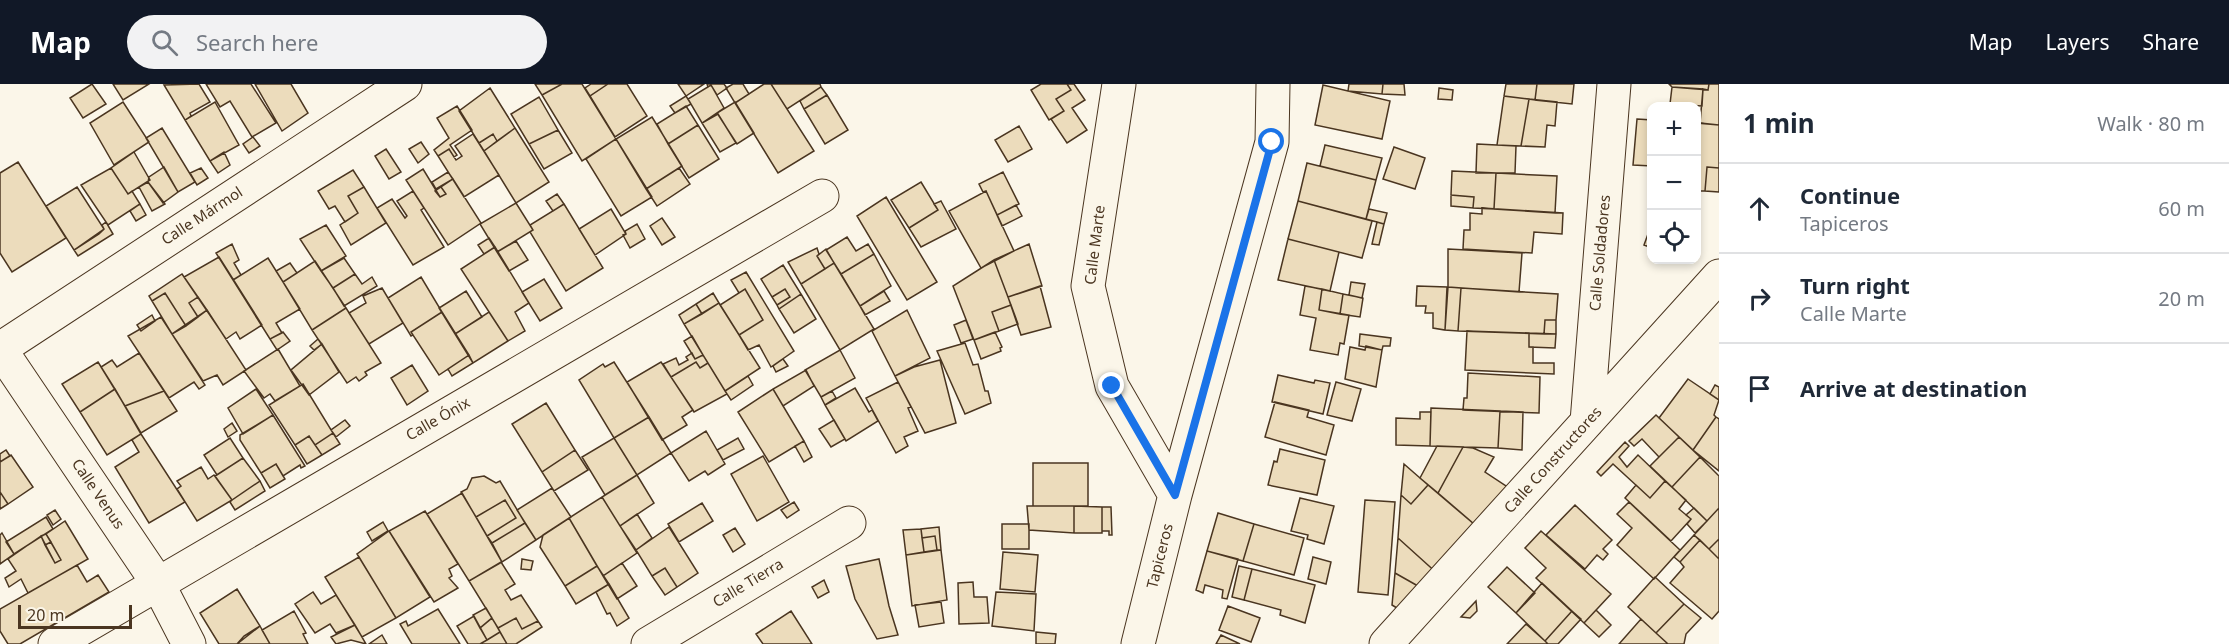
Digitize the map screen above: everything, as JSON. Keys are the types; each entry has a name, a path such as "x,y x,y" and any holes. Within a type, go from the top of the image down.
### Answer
{"street":[{"name":"Calle Mármol","path":"0,349 405,84"},
{"name":"Calle Marte","path":"1119,84 1088,286 1112,386 1175,495"},
{"name":"Tapiceros","path":"1138,644 1175,495 1272,142 1274,84"},
{"name":"Calle Soldadores","path":"1587,422 1614,84"},
{"name":"Calle Ónix","path":"55,644 822,196"},
{"name":"Calle Constructores","path":"1386,644 1719,276"},
{"name":"Calle Venus","path":"0,349 158,582 189,644"},
{"name":"Calle Tierra","path":"648,644 849,523"}],"building":[{"path":"92,84 106,104 83,118 70,98"},
{"path":"113,84 149,84 123,100"},
{"path":"199,84 210,102 190,113 191,116 185,120 164,85"},
{"path":"206,84 251,84 276,123 252,137 230,101 220,107"},
{"path":"255,84 291,84 308,113 282,131"},
{"path":"535,84 562,84 542,95"},
{"path":"562,84 582,84 616,139 582,161 542,95"},
{"path":"591,84 608,84 590,96 585,88"},
{"path":"608,84 627,84 647,116 615,137 590,96"},
{"path":"678,84 704,84 686,96"},
{"path":"707,84 724,84 727,88 717,95 711,85 708,87"},
{"path":"733,84 743,84 749,94 735,103 726,88"},
{"path":"764,84 771,84 814,151 778,173 735,103"},
{"path":"771,84 820,84 821,87 787,109"},
{"path":"1041,84 1067,84 1071,90 1056,99 1064,111 1049,120 1031,90"},
{"path":"1067,84 1074,84 1085,100 1072,108 1087,130 1067,143 1051,119 1064,111 1056,99 1071,90"},
{"path":"1349,84 1383,84 1382,94 1348,91"},
{"path":"1383,84 1404,84 1405,95 1382,94"},
{"path":"1506,84 1537,84 1535,100 1504,96"},
{"path":"1537,84 1574,84 1572,104 1535,100"},
{"path":"1669,84 1709,84 1708,90 1672,87"},
{"path":"1709,84 1719,84 1719,125 1701,123 1703,89 1708,90"},
{"path":"711,85 724,108 702,123 688,99"},
{"path":"1323,85 1390,101 1382,139 1315,125"},
{"path":"821,87 827,95 804,109 800,101"},
{"path":"1672,87 1703,89 1702,106 1701,102 1670,102"},
{"path":"490,88 515,128 497,141 493,134 479,143 459,111"},
{"path":"1439,88 1453,90 1452,100 1438,99"},
{"path":"827,95 848,130 825,144 804,109"},
{"path":"686,96 691,104 675,113 670,106"},
{"path":"1504,96 1529,99 1521,146 1497,145"},
{"path":"539,97 558,130 529,144 511,114"},
{"path":"1529,99 1557,102 1555,126 1547,125 1545,147 1521,146"},
{"path":"123,102 149,142 114,165 90,123"},
{"path":"215,102 239,145 210,161 185,120"},
{"path":"735,102 754,133 737,144 717,113"},
{"path":"457,106 472,130 450,145 457,155 454,157 449,149 438,156 434,150 449,138 437,118"},
{"path":"686,106 698,125 668,144 657,124"},
{"path":"718,114 736,143 720,152 702,123"},
{"path":"652,117 682,166 646,189 616,139"},
{"path":"1637,119 1647,120 1647,166 1633,165"},
{"path":"1701,123 1719,125 1719,168 1707,167 1705,191 1701,191"},
{"path":"698,125 719,159 689,178 668,144"},
{"path":"1019,126 1032,149 1008,162 995,140"},
{"path":"162,128 195,182 178,192 146,138"},
{"path":"515,128 549,182 516,203 484,151"},
{"path":"558,130 572,153 544,169 529,144"},
{"path":"473,134 499,175 464,197 438,156 449,149 456,160 462,156 455,146"},
{"path":"493,134 497,141 484,151 479,143"},
{"path":"253,137 260,146 249,153 243,144"},
{"path":"616,139 652,197 621,216 586,159"},
{"path":"421,142 429,154 418,163 409,149"},
{"path":"1477,144 1516,146 1515,173 1476,173"},
{"path":"1325,145 1382,158 1376,180 1320,166"},
{"path":"1394,147 1425,158 1415,189 1383,179"},
{"path":"386,149 401,172 389,179 375,156"},
{"path":"134,152 150,180 128,194 111,168"},
{"path":"224,152 230,165 218,173 210,161"},
{"path":"18,162 66,238 12,272 0,253 0,173"},
{"path":"1307,163 1376,180 1366,219 1298,201"},
{"path":"164,167 178,192 163,203 148,182 149,177"},
{"path":"1707,167 1719,168 1719,192 1705,191"},
{"path":"111,168 128,194 132,191 140,204 108,225 81,185"},
{"path":"201,168 208,178 197,185 190,173"},
{"path":"679,168 690,184 657,206 646,189"},
{"path":"423,169 440,197 446,194 441,187 453,179 481,223 448,245 406,180"},
{"path":"353,170 364,187 348,196 358,213 345,222 335,206 329,209 318,191"},
{"path":"1452,171 1496,173 1494,209 1473,208 1474,197 1451,195"},
{"path":"448,172 453,179 436,189 432,182"},
{"path":"1003,172 1019,204 997,215 986,191 983,192 979,184"},
{"path":"1496,173 1557,176 1555,213 1494,209"},
{"path":"148,182 165,204 152,211 139,187"},
{"path":"921,182 938,210 909,228 891,200"},
{"path":"77,187 104,229 74,250 46,206"},
{"path":"364,187 386,223 351,245 340,225 358,213 348,196"},
{"path":"441,187 446,194 440,197 435,191"},
{"path":"413,191 424,208 421,210 444,247 413,265 377,208 392,199 405,218 407,216 397,201"},
{"path":"986,191 1014,251 981,268 949,211"},
{"path":"557,194 564,204 553,211 546,201"},
{"path":"1451,195 1474,197 1473,208 1451,206"},
{"path":"886,197 937,282 907,300 857,216"},
{"path":"941,201 956,229 921,247 909,228 938,210 934,204"},
{"path":"1298,201 1372,221 1362,258 1288,239"},
{"path":"516,203 533,230 497,252 480,224"},
{"path":"140,204 146,215 136,221 130,211"},
{"path":"564,204 603,268 566,291 530,232 533,230 530,225"},
{"path":"1016,205 1022,216 1002,226 997,215"},
{"path":"1482,208 1563,213 1562,234 1534,232 1532,253 1463,249 1464,230 1470,230 1470,213 1482,214"},
{"path":"611,209 626,234 595,255 579,229"},
{"path":"1369,209 1387,213 1384,224 1366,219"},
{"path":"662,218 675,237 662,245 650,226"},
{"path":"106,222 113,234 78,256 74,250 99,234 104,229 102,225"},
{"path":"1377,222 1384,224 1379,245 1372,244"},
{"path":"637,224 645,239 630,248 623,235 626,234 625,231"},
{"path":"326,225 346,256 321,271 300,239"},
{"path":"847,237 856,251 868,244 874,254 841,274 826,250"},
{"path":"489,238 495,247 484,254 478,245"},
{"path":"1288,239 1339,252 1330,291 1278,280"},
{"path":"516,241 528,260 509,271 497,252"},
{"path":"232,244 239,260 234,263 241,275 233,280 216,253"},
{"path":"1029,244 1042,286 1008,297 994,260"},
{"path":"495,247 529,303 515,312 525,331 508,341 461,269"},
{"path":"817,248 819,254 817,256 825,269 801,284 788,262"},
{"path":"826,249 834,263 825,269 817,256"},
{"path":"1448,249 1522,253 1519,292 1448,287"},
{"path":"874,254 891,286 860,306 841,274"},
{"path":"219,257 262,325 240,339 236,332 226,339 184,277"},
{"path":"268,258 300,309 276,323 282,333 270,339 233,280"},
{"path":"344,258 355,274 333,288 321,271"},
{"path":"994,260 1011,305 992,312 999,331 974,340 953,286"},
{"path":"315,261 346,308 312,330 283,282"},
{"path":"290,263 297,273 283,282 276,271"},
{"path":"834,263 874,329 840,350 801,284"},
{"path":"783,265 801,294 779,309 777,305 790,297 785,289 772,297 761,279"},
{"path":"746,272 794,351 771,367 759,345 748,350 739,335 763,320 745,289 739,293 731,280"},
{"path":"182,274 198,297 189,303 198,317 186,326 165,293 152,301 149,296"},
{"path":"355,274 362,284 372,277 377,286 344,306 333,288"},
{"path":"421,277 442,312 411,332 413,335 411,336 388,298"},
{"path":"544,279 562,308 540,321 522,292"},
{"path":"1351,282 1365,284 1362,298 1349,295"},
{"path":"1040,286 1051,327 1021,335 1008,297"},
{"path":"1305,286 1322,289 1319,310 1349,315 1344,344 1340,343 1338,355 1310,350 1316,318 1300,315"},
{"path":"1417,286 1447,287 1445,330 1433,328 1433,313 1425,313 1426,306 1416,306"},
{"path":"1448,287 1461,288 1458,331 1445,330"},
{"path":"382,288 403,323 369,344 349,313 366,303 363,296"},
{"path":"1461,288 1558,294 1556,320 1545,320 1544,334 1458,331"},
{"path":"745,289 763,320 739,335 720,305"},
{"path":"785,289 790,297 777,305 772,297"},
{"path":"1322,289 1343,294 1340,314 1319,310"},
{"path":"466,291 482,317 455,334 439,308"},
{"path":"884,291 890,301 865,315 860,306"},
{"path":"165,293 186,326 172,334 152,301"},
{"path":"713,293 719,303 702,314 696,304"},
{"path":"801,294 816,319 794,333 779,309"},
{"path":"1343,294 1363,298 1360,317 1340,314"},
{"path":"198,297 207,310 198,317 189,303"},
{"path":"719,303 760,368 725,391 684,324"},
{"path":"696,304 702,314 684,324 679,315"},
{"path":"1011,305 1018,324 999,331 992,312"},
{"path":"346,308 381,363 365,372 367,375 359,381 356,377 347,383 312,330"},
{"path":"207,310 246,370 223,385 217,375 203,381 172,334"},
{"path":"907,310 930,358 895,376 872,331"},
{"path":"442,312 469,355 439,375 411,332"},
{"path":"489,312 508,341 473,363 455,334"},
{"path":"152,315 155,321 141,331 137,325"},
{"path":"161,317 205,385 199,389 194,382 169,398 128,336"},
{"path":"966,320 973,339 961,343 954,325"},
{"path":"1545,320 1556,320 1556,334 1544,334"},
{"path":"1467,331 1529,333 1529,347 1533,347 1533,363 1554,363 1554,374 1465,370"},
{"path":"283,332 290,341 277,350 270,339"},
{"path":"995,332 1002,347 1001,351 981,359 974,340"},
{"path":"1529,333 1556,334 1555,348 1529,347"},
{"path":"1360,334 1391,338 1390,346 1383,346 1382,350 1359,346"},
{"path":"692,336 703,355 695,359 684,341"},
{"path":"318,339 322,344 314,350 310,346"},
{"path":"965,343 973,365 978,364 985,391 988,391 991,403 965,414 937,351"},
{"path":"322,344 339,372 309,395 291,370"},
{"path":"1366,346 1382,350 1376,387 1345,379 1350,347 1365,350"},
{"path":"278,349 300,386 275,401 270,394 264,398 244,371"},
{"path":"840,350 855,378 821,397 805,370"},
{"path":"139,353 164,391 125,406 101,367 112,360 117,367"},
{"path":"692,353 695,359 703,355 708,363 700,368 696,362 671,377 663,364 676,358 679,365 688,360 686,357"},
{"path":"469,355 473,363 452,376 448,369"},
{"path":"783,359 788,366 776,372 773,366"},
{"path":"940,360 956,423 925,433 895,376 914,367"},
{"path":"98,362 115,389 80,412 62,384"},
{"path":"614,362 649,417 614,438 579,380 603,364 605,367"},
{"path":"661,362 693,410 682,417 687,425 662,440 627,382"},
{"path":"696,362 700,368 708,363 727,394 694,412 671,377"},
{"path":"412,365 428,391 407,405 391,378"},
{"path":"806,370 814,386 783,406 773,389"},
{"path":"1468,373 1540,377 1539,413 1463,410 1464,398 1467,398"},
{"path":"1278,375 1314,383 1315,380 1330,383 1323,414 1272,402"},
{"path":"748,376 753,385 731,400 725,391"},
{"path":"1688,379 1719,400 1714,415 1716,417 1693,450 1659,418"},
{"path":"898,382 911,407 908,408 918,431 904,437 908,446 896,453 866,398"},
{"path":"1336,382 1361,389 1352,421 1327,415"},
{"path":"303,384 333,433 315,445 309,436 295,445 269,405"},
{"path":"1715,385 1719,387 1719,400 1710,394"},
{"path":"855,388 869,412 872,410 878,421 846,441 825,405"},
{"path":"115,389 141,434 107,455 80,412"},
{"path":"256,389 273,415 243,434 228,408"},
{"path":"773,389 804,441 769,462 738,412"},
{"path":"164,391 177,411 141,433 125,406"},
{"path":"832,391 836,398 825,405 821,397"},
{"path":"1275,402 1309,410 1307,417 1334,425 1326,455 1265,437"},
{"path":"546,403 575,450 542,472 512,424"},
{"path":"1431,408 1500,411 1498,448 1430,446"},
{"path":"1500,411 1523,412 1522,450 1498,448"},
{"path":"1420,412 1431,412 1430,446 1396,445 1396,418 1420,419"},
{"path":"273,415 305,466 301,468 300,465 283,476 276,464 261,473 240,440 240,435"},
{"path":"1656,415 1679,437 1659,457 1642,439 1634,446 1629,441"},
{"path":"649,417 671,453 637,475 614,438"},
{"path":"1716,417 1719,419 1719,471 1693,450"},
{"path":"345,420 350,426 336,437 331,430"},
{"path":"834,420 845,439 831,447 819,429"},
{"path":"232,423 237,431 228,437 224,429"},
{"path":"706,431 725,464 708,475 705,471 689,481 671,453"},
{"path":"333,433 340,444 322,455 315,445"},
{"path":"141,434 185,502 149,523 115,467 139,452 132,440"},
{"path":"309,436 322,455 307,464 295,445"},
{"path":"1679,437 1700,457 1672,487 1650,466"},
{"path":"230,438 243,458 217,475 204,455"},
{"path":"614,438 637,475 605,495 582,457"},
{"path":"738,438 744,449 723,460 717,450"},
{"path":"804,441 812,457 804,462 795,446"},
{"path":"1625,442 1629,446 1619,457 1627,467 1638,455 1665,481 1650,498 1613,464 1601,476 1597,472"},
{"path":"1437,446 1463,447 1438,493 1420,478"},
{"path":"1463,447 1473,448 1494,457 1485,472 1515,492 1481,530 1438,493"},
{"path":"1280,449 1325,460 1317,495 1268,485 1274,461 1277,462"},
{"path":"6,450 10,456 0,462 0,454"},
{"path":"575,450 588,470 554,491 542,472"},
{"path":"11,455 33,487 8,504 0,492 0,462"},
{"path":"763,456 789,502 757,521 731,474"},
{"path":"1700,457 1719,476 1719,508 1707,521 1672,487"},
{"path":"243,458 260,481 232,500 215,476"},
{"path":"1033,463 1088,463 1088,506 1033,506"},
{"path":"276,464 285,479 270,488 261,473"},
{"path":"1404,464 1428,485 1411,504 1401,495"},
{"path":"201,467 208,479 214,475 232,500 197,521 177,489 181,486 177,481"},
{"path":"637,475 654,503 620,526 602,497"},
{"path":"484,476 496,483 500,481 525,523 492,543 487,536 516,518 505,500 476,517 461,492 467,489 472,478"},
{"path":"260,481 265,491 235,510 230,502"},
{"path":"1665,481 1686,500 1679,509 1691,519 1671,541 1625,498 1636,485 1650,498"},
{"path":"1428,485 1481,530 1439,575 1398,538 1401,495 1411,504"},
{"path":"552,488 571,517 536,540 517,510"},
{"path":"0,492 8,504 0,509"},
{"path":"462,493 502,562 469,581 427,514"},
{"path":"602,497 637,553 603,576 569,518"},
{"path":"1300,498 1334,506 1324,544 1307,539 1308,535 1291,531"},
{"path":"505,500 516,518 487,536 476,517"},
{"path":"1365,500 1395,502 1388,595 1358,592"},
{"path":"794,502 799,510 787,518 781,510"},
{"path":"1629,502 1680,550 1654,579 1617,545 1632,528 1617,514"},
{"path":"702,503 713,521 679,542 668,524"},
{"path":"1575,505 1612,540 1603,549 1608,554 1603,560 1597,555 1585,569 1546,535"},
{"path":"1027,506 1074,506 1074,533 1029,530"},
{"path":"1074,506 1102,507 1102,533 1074,533"},
{"path":"1102,507 1111,507 1112,535 1109,535 1109,531 1102,531"},
{"path":"1694,508 1707,521 1695,533 1687,524 1691,519 1686,515"},
{"path":"1719,508 1719,539 1709,549 1694,535"},
{"path":"55,510 61,519 53,525 47,515"},
{"path":"425,511 458,564 449,569 452,576 449,578 458,588 434,602 389,531"},
{"path":"1218,513 1254,524 1243,561 1207,551"},
{"path":"637,514 652,538 636,550 620,526"},
{"path":"46,517 53,529 14,554 6,542"},
{"path":"569,518 597,566 565,586 540,547 543,535"},
{"path":"65,521 88,559 28,593 21,579 9,587 5,578 16,571 8,559 41,536 55,563 61,560 46,534"},
{"path":"383,522 388,531 372,541 367,532"},
{"path":"525,523 536,540 502,562 492,543"},
{"path":"1002,524 1029,524 1029,549 1002,549"},
{"path":"1254,524 1304,538 1294,575 1243,561"},
{"path":"669,527 698,573 677,587 665,568 652,576 636,550"},
{"path":"939,527 941,550 937,550 935,536 922,538 921,529"},
{"path":"735,528 745,544 733,552 723,535"},
{"path":"921,529 924,552 906,555 903,530"},
{"path":"389,531 430,597 396,618 357,554"},
{"path":"1541,531 1611,594 1584,623 1536,578 1546,568 1525,548"},
{"path":"2,533 14,554 0,564 0,535"},
{"path":"46,534 51,542 45,545 41,536"},
{"path":"1694,535 1700,540 1680,562 1674,557"},
{"path":"935,536 937,550 924,552 922,538"},
{"path":"1398,538 1439,575 1425,590 1395,573"},
{"path":"1719,539 1719,559 1709,549"},
{"path":"1700,540 1719,559 1719,611 1712,619 1670,583 1684,567 1680,562"},
{"path":"51,542 61,560 55,563 45,545"},
{"path":"941,550 947,600 912,606 906,555"},
{"path":"1207,551 1238,559 1227,599 1222,598 1223,590 1205,585 1203,593 1196,590"},
{"path":"1003,552 1038,555 1035,592 1000,589"},
{"path":"359,557 396,618 362,637 325,577"},
{"path":"1313,557 1331,562 1326,584 1308,579"},
{"path":"522,559 533,561 531,570 521,569"},
{"path":"879,559 898,635 877,639 855,599 846,566"},
{"path":"501,562 515,584 505,590 511,600 521,595 538,621 522,629 516,618 498,628 469,581"},
{"path":"622,563 637,586 617,599 603,576"},
{"path":"77,565 87,582 98,575 109,592 20,644 8,644 0,631 0,609"},
{"path":"597,566 609,584 576,604 565,586"},
{"path":"1239,566 1252,569 1244,600 1232,597"},
{"path":"1507,567 1535,593 1516,613 1488,587"},
{"path":"665,568 677,587 665,595 652,576"},
{"path":"1252,569 1315,585 1305,623 1280,615 1281,610 1244,600"},
{"path":"1395,573 1425,590 1405,613 1392,605"},
{"path":"1655,577 1684,604 1656,633 1628,607"},
{"path":"824,580 829,592 818,598 812,587"},
{"path":"973,582 974,597 987,597 989,623 959,624 958,583"},
{"path":"1542,583 1572,611 1545,641 1516,613"},
{"path":"609,584 629,618 617,626 610,613 607,614 596,592"},
{"path":"237,589 260,626 237,644 219,644 200,613"},
{"path":"313,592 321,604 336,595 355,625 336,633 330,624 315,633 295,604"},
{"path":"996,592 1036,594 1034,631 992,626"},
{"path":"1476,601 1477,611 1470,618 1461,617"},
{"path":"941,602 944,623 919,627 915,605"},
{"path":"1684,604 1701,618 1686,634 1684,644 1668,644 1656,633"},
{"path":"1228,606 1260,618 1251,642 1219,630"},
{"path":"486,608 492,618 480,628 473,615"},
{"path":"438,609 460,644 412,644 400,624 406,621 408,626"},
{"path":"1596,610 1611,625 1599,637 1584,623"},
{"path":"294,611 306,633 303,634 308,644 270,644 262,630"},
{"path":"791,611 812,644 763,644 756,634"},
{"path":"1572,611 1581,619 1558,644 1548,644 1545,641"},
{"path":"474,616 487,640 480,644 468,644 457,626"},
{"path":"492,618 500,632 487,640 480,628"},
{"path":"516,618 522,629 538,621 542,627 516,644 507,644 498,628"},
{"path":"1641,619 1656,633 1668,644 1619,644"},
{"path":"1526,624 1545,641 1548,644 1507,644"},
{"path":"355,625 366,644 351,640 336,644 331,637"},
{"path":"260,626 270,644 237,644 244,636"},
{"path":"500,632 507,644 480,644 487,640"},
{"path":"1036,632 1056,634 1055,644 1036,644"},
{"path":"382,635 387,644 369,644"},
{"path":"1221,635 1240,644 1216,644"}],"route":[{"path":"1112,386 1175,495 1272,142"}]}
